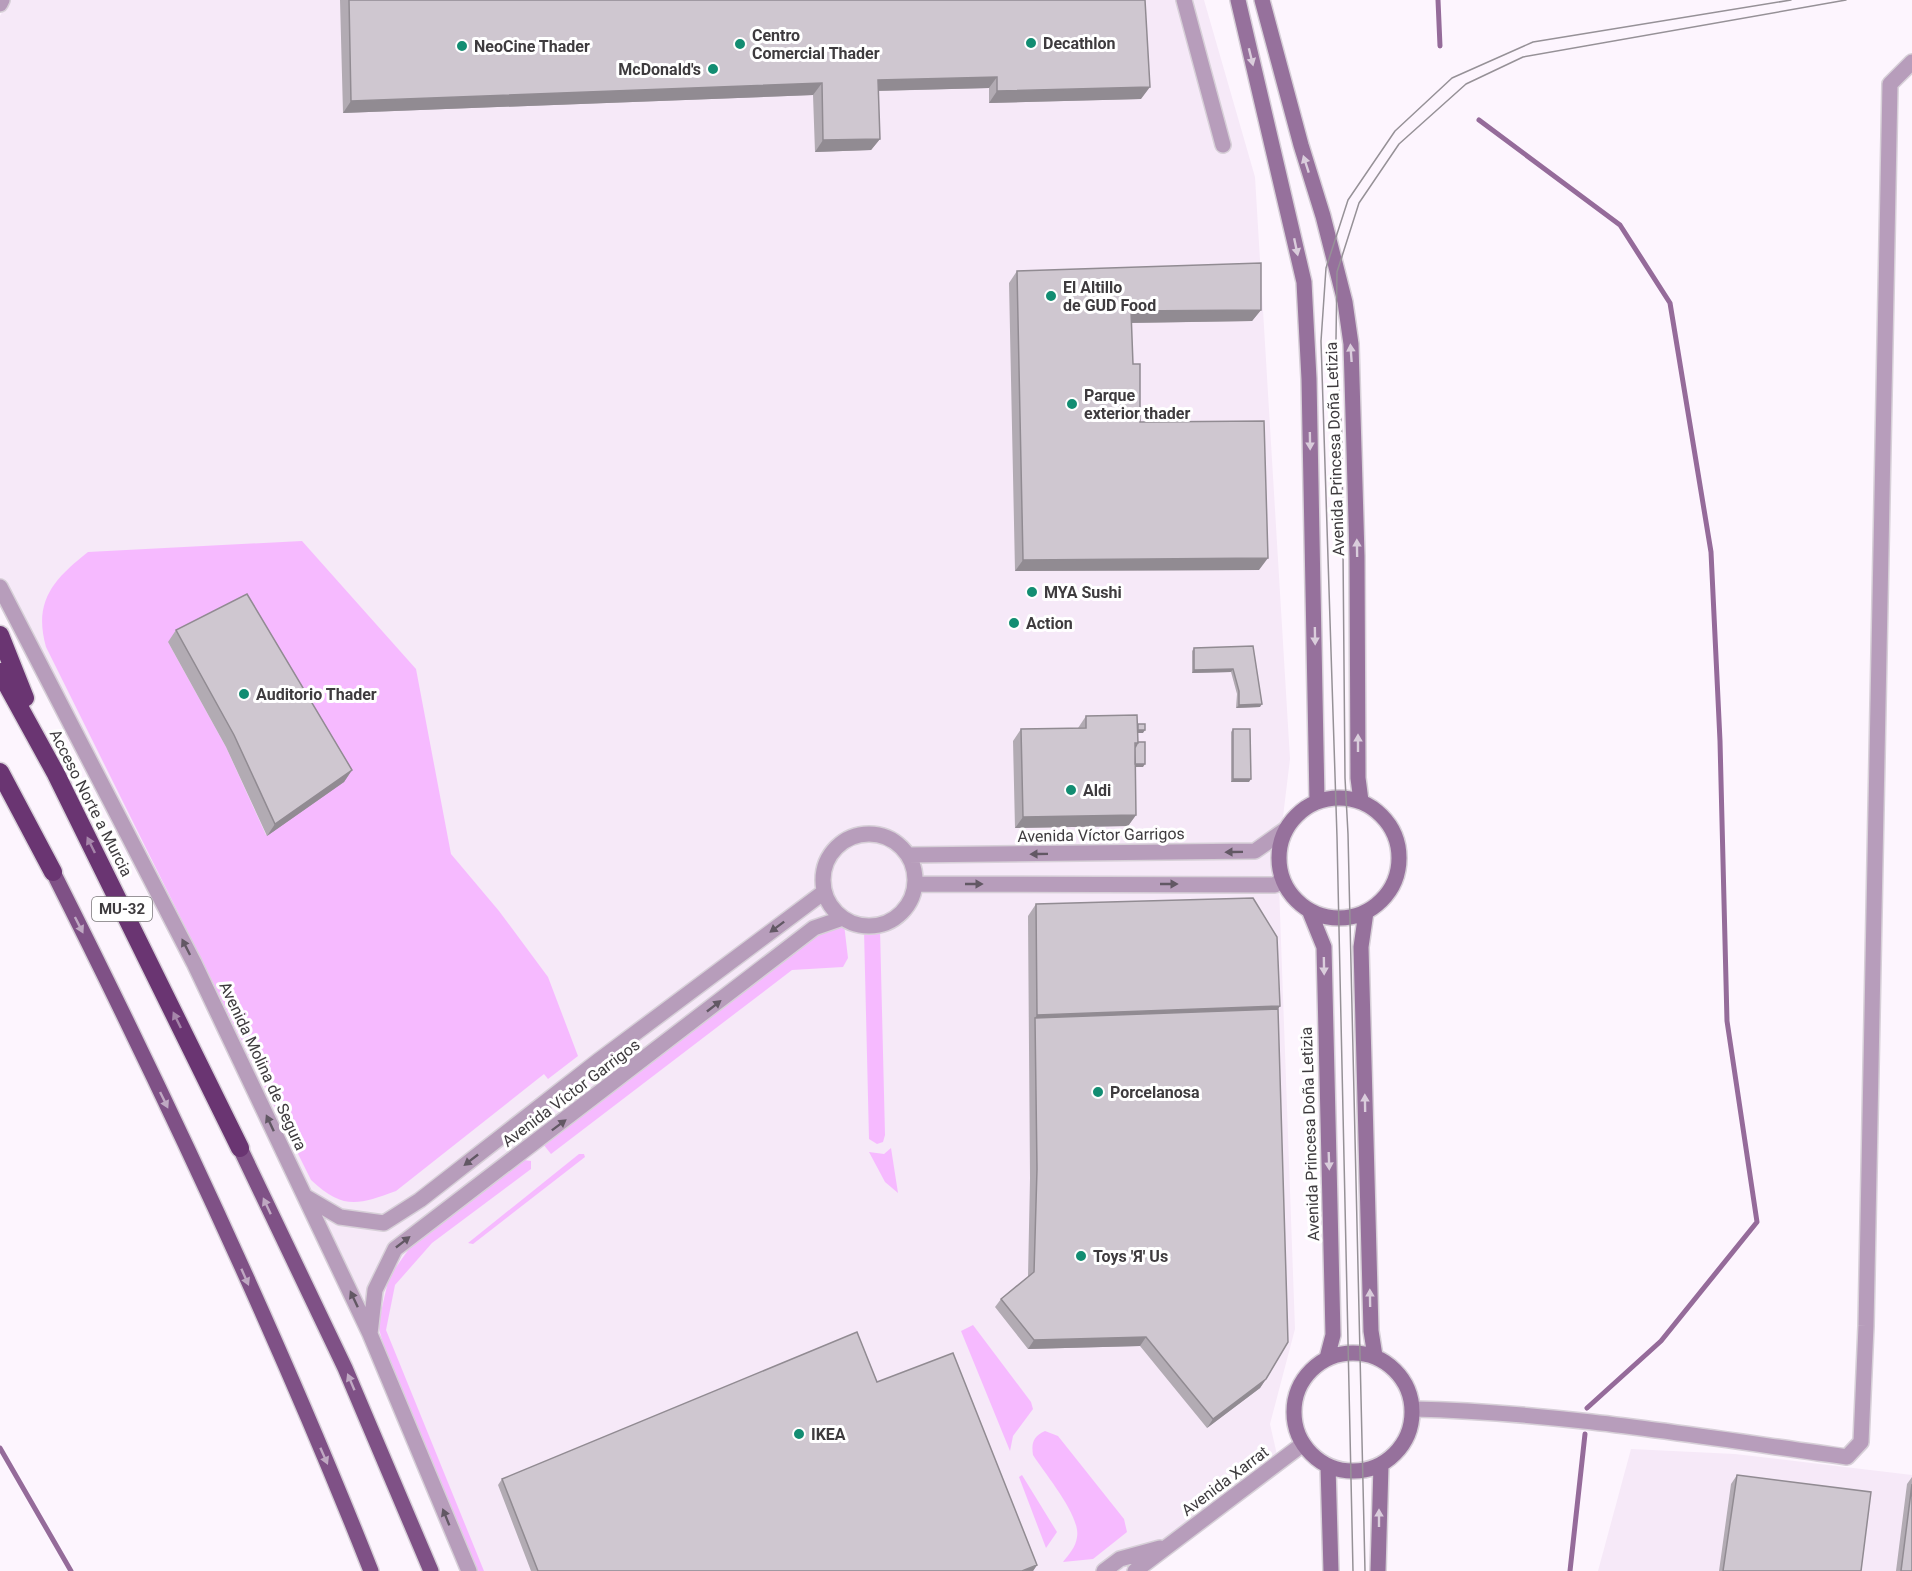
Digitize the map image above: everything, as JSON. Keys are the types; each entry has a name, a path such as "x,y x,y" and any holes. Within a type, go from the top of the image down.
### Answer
{"highway":[{"path":"0,635 56,774"},
{"name":"Acceso Norte a Murcia","path":"0,672 56,774 240,1148"},
{"path":"0,772 53,872"},
{"path":"0,780 53,872"}],"main road":[{"path":"53,872 189,1152 345,1505 371,1571"},
{"path":"240,1148 345,1368 431,1571"}],"street":[{"path":"1184,0 1223,145"},
{"name":"Avenida Princesa Doña Letizia","path":"1238,0 1304,282 1308,355 1317,801"},
{"name":"Avenida Princesa Doña Letizia","path":"1262,0 1300,145 1323,216 1345,302 1351,344 1356,532 1358,778 1361,801"},
{"path":"1413,1409 1467,1409 1544,1416 1847,1457 1861,1442 1866,1326 1890,84 1912,62"},
{"name":"Avenida Molina de Segura","path":"0,587 194,963 306,1197 370,1334 469,1571"},
{"path":"1340,797 1361,801 1375,808 1390,824 1398,843 1400,865 1393,886 1380,903 1366,912 1344,918 1326,917 1309,910 1293,897 1282,879 1278,858 1286,829 1299,812 1317,801 1340,797"},
{"name":"Avenida Víctor Garrigos","path":"909,855 1254,851 1286,829"},
{"path":"863,833 883,835 898,843 909,855 915,870 915,884 911,900 902,913 888,922 865,926 843,918 831,907 824,892 822,877 826,861 834,848 848,838 863,833"},
{"path":"915,884 1275,885 1282,879"},
{"name":"Avenida Víctor Garrigos","path":"306,1197 340,1217 384,1223 420,1200 598,1061 824,892"},
{"name":"Avenida Princesa Doña Letizia","path":"1309,910 1324,947 1334,1335 1327,1358"},
{"path":"1366,912 1361,946 1371,1331 1375,1356"},
{"name":"Avenida Víctor Garrigos","path":"370,1334 375,1290 395,1249 814,928 843,918"},
{"path":"1351,1352 1375,1356 1394,1369 1408,1387 1413,1409 1410,1432 1399,1451 1381,1465 1354,1472 1328,1466 1314,1457 1303,1444 1295,1421 1296,1396 1308,1374 1327,1358 1351,1352"},
{"name":"Avenida Xarrat","path":"1135,1571 1303,1444"},
{"path":"1378,1571 1381,1465"},
{"path":"1328,1466 1331,1571"},
{"name":"Avenida Xarrat","path":"1104,1571 1120,1559 1169,1546"}],"shaded area":[{"path":"9,0 1204,0 1255,177 1290,759 1278,858 1295,1329 1270,1424 1277,1455 1139,1571 460,1571 336,1268 104,800 0,606 0,16"},
{"path":"302,541 416,669 451,854 499,911 548,977 578,1056 548,1079 544,1074 396,1191 361,1202 351,1202 332,1196 311,1180 46,647 42,617 49,592 65,572 88,552","holes":["168,642 344,781 266,835 226,747"]},
{"path":"844,924 848,958 843,967 792,970 551,1154 543,1144 824,929"},
{"path":"880,929 885,1135 883,1142 877,1144 869,1139 864,930"},
{"path":"891,1148 898,1193 885,1182 869,1152 884,1154"},
{"path":"579,1154 584,1154 585,1157 473,1244 468,1243"},
{"path":"524,1160 531,1161 531,1169 432,1243 395,1285 386,1330 484,1571 476,1571 386,1355 378,1325 389,1277 411,1246"},
{"path":"973,1325 1031,1402 1033,1409 1013,1436 1010,1451 961,1331"},
{"path":"1045,1431 1058,1436 1124,1519 1127,1532 1093,1559 1063,1562 1075,1544 1077,1528 1068,1507 1033,1455 1034,1440"},
{"path":"1631,1449 1735,1454 1912,1475 1912,1571 1598,1571"},
{"path":"1022,1475 1057,1532 1046,1548 1019,1477"}],"building":[{"name":"Centro Comercial Thader","path":"349,0 1145,0 1150,87 997,91 997,77 878,80 880,139 823,140 822,83 351,101"},
{"name":"Parque exterior thader","path":"1261,263 1261,310 1131,311 1133,364 1140,364 1140,422 1264,421 1268,558 1023,560 1017,271"},
{"name":"Auditorio Thader","path":"247,594 352,770 275,824 234,735 176,630"},
{"path":"1253,646 1262,704 1239,705 1239,691 1233,669 1194,670 1194,648"},
{"name":"Aldi","path":"1137,715 1136,815 1023,817 1021,729 1086,728 1086,716"},
{"path":"1138,724 1145,724 1145,730 1138,730"},
{"path":"1233,729 1250,729 1251,779 1233,779"},
{"path":"1138,742 1145,742 1145,764 1135,764 1135,748"},
{"path":"1253,898 1277,937 1280,1006 1037,1015 1036,904"},
{"path":"1278,1009 1288,1342 1266,1379 1213,1419 1146,1337 1034,1340 1001,1299 1034,1272 1037,1169 1035,1018"},
{"name":"IKEA","path":"857,1332 877,1382 953,1353 1037,1565 1022,1571 538,1571 502,1479"},
{"path":"1737,1475 1871,1492 1861,1571 1723,1571"},
{"path":"1912,1484 1912,1571 1901,1571"}],"waterway":[{"path":"1438,0 1440,46"},
{"path":"1479,120 1620,225 1670,303 1711,552 1720,741 1727,1021 1757,1222 1661,1341 1587,1408"},
{"path":"1570,1571 1585,1434"},
{"path":"0,1448 71,1571"}],"tram line":[{"path":"1353,1571 1337,837 1321,341 1326,268 1348,200 1395,131 1452,78 1533,42 1791,0"},
{"path":"1365,1571 1345,778 1342,437 1336,339 1337,272 1359,203 1399,144 1466,84 1523,57 1846,0"}],"place":[{"name":"Decathlon","path":"1031,43"},
{"name":"Centro Comercial Thader","path":"740,44"},
{"name":"NeoCine Thader","path":"462,46"},
{"name":"McDonald's","path":"713,69"},
{"name":"El Altillo de GUD Food","path":"1051,296"},
{"name":"Parque exterior thader","path":"1072,404"},
{"name":"MYA Sushi","path":"1032,592"},
{"name":"Action","path":"1014,623"},
{"name":"Auditorio Thader","path":"244,694"},
{"name":"Aldi","path":"1071,790"},
{"name":"Porcelanosa","path":"1098,1092"},
{"name":"Toys 'Я' Us","path":"1081,1256"},
{"name":"IKEA","path":"799,1434"}]}
